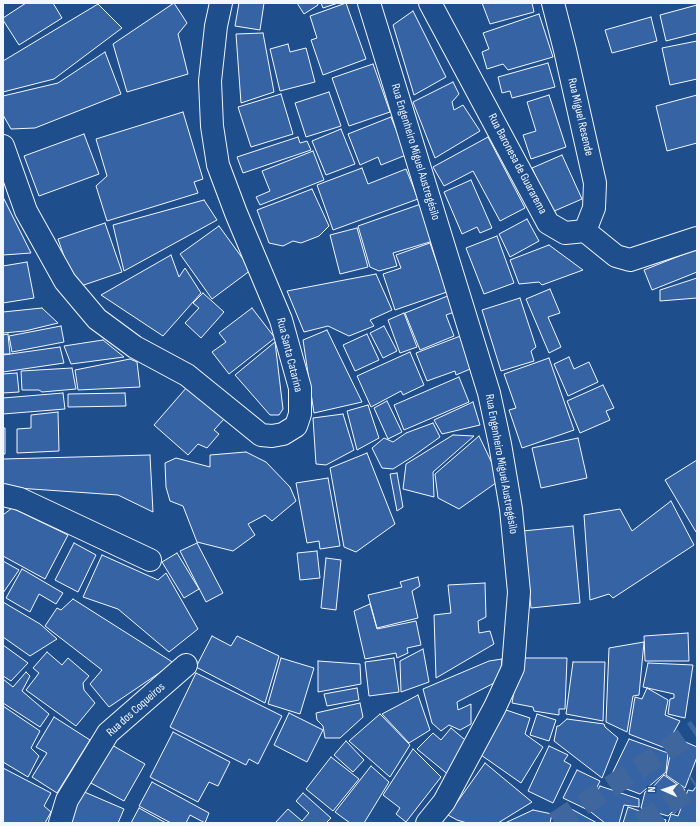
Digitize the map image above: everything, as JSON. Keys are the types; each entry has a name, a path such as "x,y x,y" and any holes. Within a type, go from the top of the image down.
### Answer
{"street":[{"name":"Rua Santa Catarina","path":"3,146 26,211 65,281 97,319 135,347 187,375 260,435 272,436 283,434 296,426 300,414 300,388 282,320 236,213 218,165 212,126 210,81 216,26 221,3"},
{"name":"Rua Engenheiro Miguel Austregésilo","path":"369,3 489,393 500,444 511,509 518,592 513,668 495,707 444,802 427,823"},
{"name":"Rua Baronesa de Guararema","path":"430,3 548,223 565,233 585,231"},
{"name":"Rua Miguel Resende","path":"553,3 595,183 594,208 585,231"},
{"path":"585,231 616,256 630,260 697,238"},
{"path":"3,495 20,499 150,560"},
{"name":"Rua dos Coqueiros","path":"60,823 67,800 108,733 186,665"}],"building":[{"path":"26,3 53,3 62,18 19,45 3,18"},
{"path":"174,3 187,23 178,34 188,74 127,92 113,44"},
{"path":"239,3 264,3 260,30 235,26"},
{"path":"297,3 317,3 318,5 304,14"},
{"path":"321,3 338,3 323,8"},
{"path":"346,3 366,59 323,75 311,40 317,38 310,16"},
{"path":"482,3 532,3 534,12 490,24"},
{"path":"98,4 122,28 54,79 3,92 3,61"},
{"path":"697,5 697,33 666,41 660,15"},
{"path":"413,11 446,77 414,95 393,25"},
{"path":"539,14 553,57 508,70 503,64 487,69 482,52 489,49 483,33"},
{"path":"651,17 657,41 612,53 605,30"},
{"path":"263,33 274,92 241,103 236,34"},
{"path":"697,41 697,79 670,85 662,48"},
{"path":"288,44 290,52 306,48 315,82 280,91 270,49"},
{"path":"105,52 121,94 35,128 11,129 3,115 3,96 58,83"},
{"path":"548,63 555,87 512,98 510,91 502,93 498,77"},
{"path":"373,64 390,112 349,126 332,78"},
{"path":"453,82 459,94 452,102 454,110 463,105 480,131 435,158 413,102"},
{"path":"329,92 341,126 306,137 295,103"},
{"path":"281,94 293,134 251,147 238,107"},
{"path":"549,95 566,147 531,159 523,135 536,131 527,102"},
{"path":"697,95 697,143 667,151 656,106"},
{"path":"183,112 203,179 194,182 198,193 107,221 96,186 107,176 96,139"},
{"path":"391,117 406,155 381,165 378,157 360,165 348,134"},
{"path":"341,129 355,164 326,175 312,141"},
{"path":"84,134 99,174 39,196 24,156"},
{"path":"298,137 300,143 307,141 311,150 243,173 237,157"},
{"path":"488,137 525,208 500,221 473,171 444,186 433,167"},
{"path":"313,151 324,180 260,205 256,197 270,191 262,171"},
{"path":"562,155 582,199 552,212 532,168"},
{"path":"362,168 368,184 406,169 418,199 333,230 317,185"},
{"path":"471,180 492,228 480,233 477,227 462,234 444,192"},
{"path":"312,189 329,226 319,236 301,243 293,241 283,246 269,243 257,210"},
{"path":"3,197 31,253 3,255"},
{"path":"204,200 217,220 124,271 113,225"},
{"path":"421,204 433,241 393,253 397,266 379,271 370,267 358,226"},
{"path":"527,219 539,241 510,257 499,234"},
{"path":"105,223 122,272 75,288 58,239"},
{"path":"219,226 251,270 212,299 180,254"},
{"path":"357,228 368,267 340,274 330,235"},
{"path":"497,236 514,283 484,294 466,248"},
{"path":"430,243 447,292 395,310 383,274 401,268 396,255"},
{"path":"549,245 583,270 542,285 539,282 519,284 510,260"},
{"path":"697,249 697,272 652,290 644,270"},
{"path":"171,255 179,277 185,268 201,293 163,336 101,295"},
{"path":"27,262 34,298 3,303 3,266"},
{"path":"376,274 392,310 370,320 374,326 349,336 328,326 304,332 287,291"},
{"path":"697,278 697,298 660,301 660,290"},
{"path":"550,289 560,313 548,317 561,347 549,353 526,299"},
{"path":"203,293 224,312 201,338 185,323 199,308 193,303"},
{"path":"450,295 457,311 446,315 454,336 420,350 405,313"},
{"path":"520,298 536,347 531,351 534,361 501,371 482,310"},
{"path":"42,308 58,323 25,331 3,333 3,312"},
{"path":"252,308 275,338 229,374 212,352 226,342 219,333"},
{"path":"404,313 417,347 400,353 388,320"},
{"path":"61,326 64,342 12,352 9,336"},
{"path":"384,326 397,351 383,358 370,333"},
{"path":"327,330 362,402 314,413 303,340"},
{"path":"8,334 10,354 3,354 3,335"},
{"path":"367,334 379,360 355,371 343,345"},
{"path":"463,335 475,367 456,375 455,371 427,381 416,353"},
{"path":"103,340 124,357 71,364 64,346"},
{"path":"275,342 283,409 279,415 270,415 235,375"},
{"path":"60,347 64,363 3,372 3,355"},
{"path":"410,352 424,385 403,395 401,391 371,407 357,376"},
{"path":"569,357 574,369 589,362 598,382 568,396 554,364"},
{"path":"549,358 574,430 522,448 509,410 516,408 504,374"},
{"path":"130,359 137,362 140,387 78,390 75,370"},
{"path":"72,368 76,389 42,392 39,390 22,390 21,371"},
{"path":"17,373 19,392 3,393 3,374"},
{"path":"459,377 469,402 404,430 394,405"},
{"path":"603,385 614,408 606,411 610,420 580,433 567,401"},
{"path":"187,387 224,419 214,430 219,434 207,448 198,444 188,455 154,425"},
{"path":"63,393 65,409 3,414 3,398"},
{"path":"125,393 126,406 68,407 68,394"},
{"path":"387,401 402,432 388,439 374,408"},
{"path":"473,402 480,425 442,434 434,420"},
{"path":"368,405 379,438 357,450 347,411"},
{"path":"58,412 59,451 17,453 17,429 31,428 31,415"},
{"path":"343,414 354,450 326,465 316,464 313,418"},
{"path":"433,423 440,437 393,469 382,468 372,448 384,438 393,442 406,433"},
{"path":"3,428 5,428 5,454 3,454"},
{"path":"453,435 474,436 433,472 434,497 403,489 406,464"},
{"path":"479,436 500,480 459,509 438,498 435,474"},
{"path":"578,438 587,478 541,488 532,448"},
{"path":"246,452 266,462 290,487 296,501 272,521 265,515 248,524 255,535 233,551 197,542 183,506 170,501 166,487 165,463 176,458 210,467 210,455"},
{"path":"367,453 395,524 356,552 344,547 330,468"},
{"path":"150,455 153,512 118,495 3,487 3,459"},
{"path":"697,460 697,532 696,532 665,480"},
{"path":"397,473 403,507 397,511 390,474"},
{"path":"328,478 340,546 320,549 319,541 307,543 296,483"},
{"path":"671,501 694,545 613,598 609,594 590,600 584,515 620,509 632,531"},
{"path":"12,508 68,535 45,579 3,556 3,515"},
{"path":"573,526 580,603 531,608 523,531"},
{"path":"74,543 96,555 78,592 55,580"},
{"path":"197,543 223,593 206,602 180,551"},
{"path":"317,551 320,578 300,580 297,553"},
{"path":"177,553 199,589 184,598 162,562"},
{"path":"102,555 158,580 166,573 198,629 169,652 118,609 83,597"},
{"path":"326,558 341,560 336,610 321,608"},
{"path":"3,561 19,570 3,593"},
{"path":"22,569 63,593 56,604 39,594 30,612 6,598"},
{"path":"418,577 420,586 412,591 418,618 377,628 368,595 402,587 400,582"},
{"path":"485,583 486,617 478,621 479,633 490,631 494,644 436,678 434,615 451,613 448,585"},
{"path":"73,599 174,663 109,707 90,684 102,670 45,626 57,608 61,610"},
{"path":"3,602 40,624 57,639 30,656 3,637"},
{"path":"370,604 377,629 416,621 421,645 407,648 408,653 397,658 396,653 365,659 354,611"},
{"path":"688,633 689,661 645,661 644,636"},
{"path":"212,636 231,646 237,636 279,656 265,703 196,667"},
{"path":"644,642 639,695 633,696 627,732 606,722 609,648"},
{"path":"3,645 28,663 11,681 3,676"},
{"path":"423,649 429,682 401,692 400,661"},
{"path":"47,652 62,665 68,658 89,676 83,683 84,690 95,703 76,726 26,690 39,673 33,668"},
{"path":"281,658 314,668 300,714 268,704"},
{"path":"394,658 399,692 369,696 365,662"},
{"path":"520,658 567,658 565,709 559,709 559,715 534,711 533,707 512,703"},
{"path":"502,659 500,680 457,702 458,710 471,704 471,724 460,730 449,725 441,731 432,723 423,689 489,661"},
{"path":"318,661 360,664 361,684 318,692"},
{"path":"573,662 605,662 603,721 566,714"},
{"path":"648,663 693,665 685,718 668,714 670,699 674,698 674,694 643,687"},
{"path":"26,672 30,676 22,691 49,714 40,727 3,703 3,679 13,687"},
{"path":"196,673 282,716 258,764 249,759 246,765 170,727"},
{"path":"357,688 359,700 327,706 324,694"},
{"path":"647,688 668,700 665,715 680,721 665,748 629,734 635,697 642,699"},
{"path":"418,695 430,730 409,743 382,714"},
{"path":"360,703 363,717 340,738 325,738 323,726 317,720 316,713"},
{"path":"3,706 40,731 31,748 39,756 28,777 3,762"},
{"path":"503,709 530,718 525,734 543,747 521,783 481,755"},
{"path":"289,713 323,730 307,762 274,745"},
{"path":"380,714 410,745 390,777 349,741"},
{"path":"537,714 556,720 549,741 530,735"},
{"path":"54,717 90,740 57,793 32,777 47,753 36,747"},
{"path":"567,719 604,724 605,727 618,738 602,778 554,741 557,726"},
{"path":"451,728 471,745 450,776 417,749 433,733 441,740"},
{"path":"173,732 230,762 218,786 209,782 198,802 150,777"},
{"path":"674,737 697,747 697,757 685,788 666,775"},
{"path":"629,739 668,753 666,772 640,794 608,782"},
{"path":"346,741 364,760 353,772 334,755"},
{"path":"110,744 145,764 124,801 89,782"},
{"path":"549,746 568,755 564,761 571,765 553,803 528,791"},
{"path":"413,749 441,777 406,822 396,814 400,808 383,795"},
{"path":"331,757 359,779 333,811 306,789"},
{"path":"485,763 532,802 498,823 467,823 448,815"},
{"path":"371,766 389,782 364,823 350,823 335,812"},
{"path":"3,768 51,793 44,806 51,812 45,823 3,823"},
{"path":"577,770 600,781 586,809 563,798"},
{"path":"664,775 685,790 675,813 672,812 668,816 641,808 645,792 652,788"},
{"path":"152,782 209,813 205,823 190,815 186,823 171,823 139,806"},
{"path":"697,785 697,823 668,823 671,814 678,816 688,790 693,791"},
{"path":"600,786 639,799 639,807 624,805 619,823 605,823 587,809"},
{"path":"82,791 124,809 118,823 68,823"},
{"path":"303,793 331,818 326,823 275,823 288,809 302,821 309,813 296,801"},
{"path":"564,805 597,823 554,823"},
{"path":"628,807 666,820 665,823 623,823"},
{"path":"139,808 166,823 131,823"},
{"path":"533,810 552,814 550,823 505,823"}],"tunnel":[{"path":"555,823 697,730"},
{"path":"640,823 697,785"}]}
